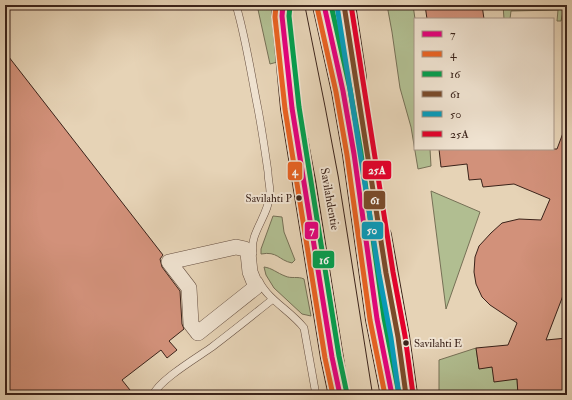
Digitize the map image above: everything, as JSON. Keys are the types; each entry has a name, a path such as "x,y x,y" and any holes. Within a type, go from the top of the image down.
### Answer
{"main road":[{"path":"283,5 282,16 292,108 332,357 340,395"},
{"name":"Savilahdentie","path":"293,5 333,212 361,395"},
{"path":"324,5 343,91 361,203 377,319 392,395"},
{"path":"344,5 386,273 398,337 406,395"}],"street":[{"path":"236,247 245,249 248,253 250,272 256,287 198,333 191,324 188,288 169,262 236,247"}],"lane":[{"path":"236,5 243,29 265,150 270,193 268,206 262,222 253,238 252,247 259,283 273,299 297,319 304,328 316,395"},
{"path":"153,395 156,389 166,380 273,299"}],"green space":[{"path":"257,5 276,5 281,61 270,64"},
{"path":"387,5 413,5 415,18 414,145 411,127 400,88"},
{"path":"503,5 508,5 508,7 565,5 567,8 567,12 563,12 561,21 557,21 558,10 511,11 510,18 504,18"},
{"path":"415,150 430,150 431,166 418,169"},
{"path":"431,191 480,212 446,309"},
{"path":"273,216 282,217 284,232 295,260 292,263 287,262 275,255 267,253 261,254 261,249"},
{"path":"264,267 270,268 287,277 304,279 311,316 302,314 274,288 266,275"},
{"path":"476,348 479,368 492,367 517,379 518,395 439,395 439,360"}],"building":[{"path":"425,5 482,5 484,18 427,18"},
{"path":"5,52 163,255 160,259 162,267 180,291 182,324 184,329 169,341 177,350 167,358 161,350 122,380 134,395 5,395"},
{"path":"566,125 567,294 564,293 546,340 567,338 567,395 518,395 517,379 494,382 492,367 479,369 476,348 508,345 517,323 490,305 482,297 476,284 474,272 475,257 479,246 502,223 519,219 541,220 550,199 514,184 483,187 481,179 469,180 467,164 441,167 439,150 557,149"}],"transit line":[{"name":"4","path":"276,5 275,17 285,109 325,358 333,395"},
{"name":"7","path":"283,5 282,16 292,108 332,357 340,395"},
{"name":"7","path":"324,5 343,91 354,154 377,319 392,395"},
{"name":"16","path":"331,5 350,89 361,153 384,318 399,394"},
{"name":"61","path":"344,5 386,273 398,337 406,395"},
{"name":"25A","path":"351,5 393,272 405,336 413,394"},
{"name":"16","path":"290,6 289,16 299,107 339,356 347,394"},
{"name":"50","path":"337,6 399,395"},
{"name":"4","path":"317,7 336,92 347,155 370,320 385,395"}],"place":[{"name":"Savilahti P","path":"299,198"},
{"name":"Savilahti E","path":"406,343"}]}
